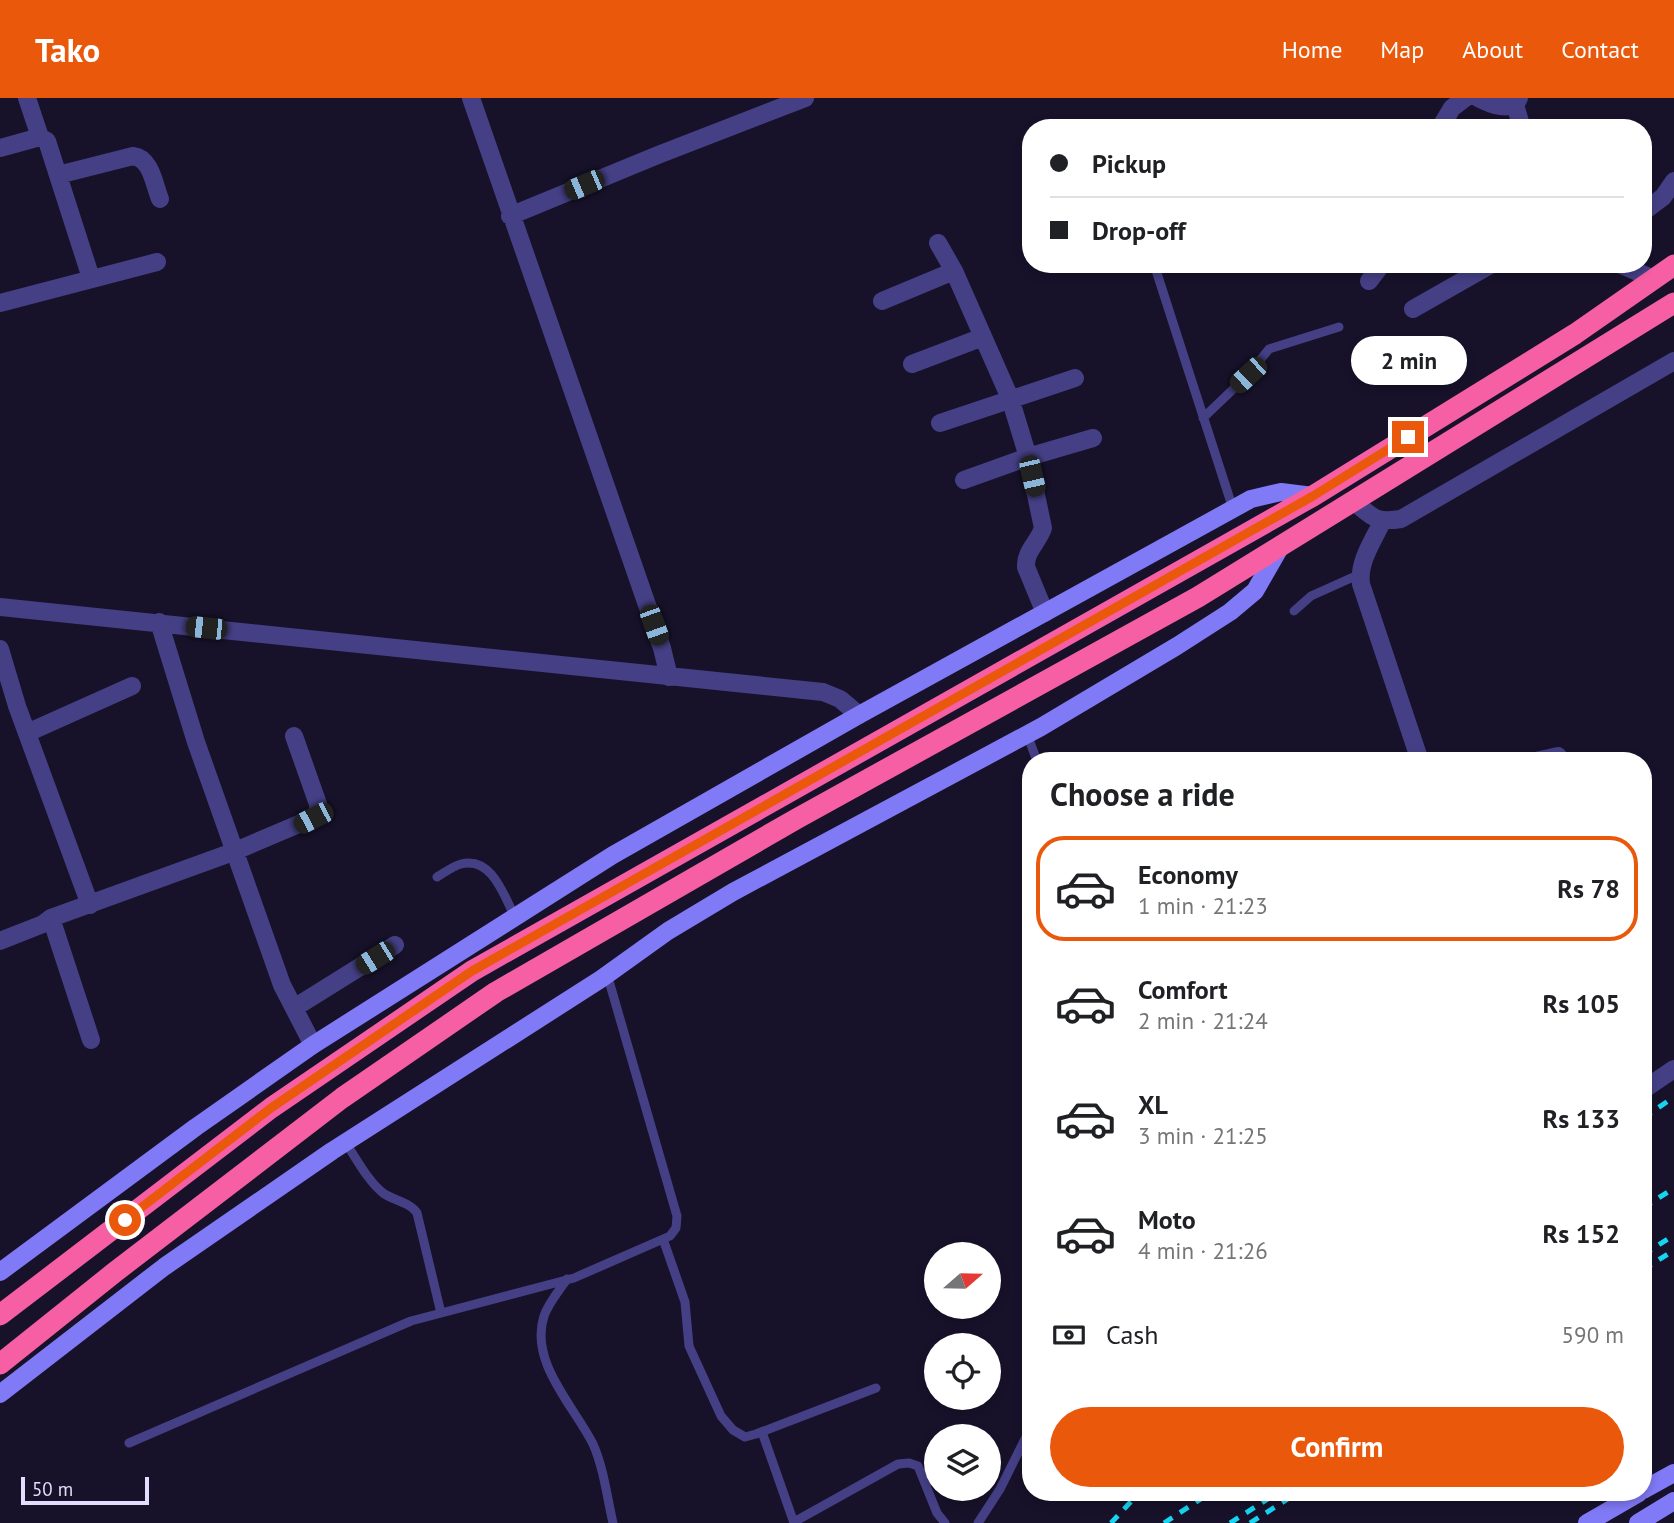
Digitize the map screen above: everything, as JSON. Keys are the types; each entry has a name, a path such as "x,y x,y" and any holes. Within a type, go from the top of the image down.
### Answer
{"highway":[{"path":"0,1315 271,1108 472,971 1313,496 1574,334 1674,265"},
{"path":"0,1364 342,1098 496,992 810,811 1198,597 1674,303"}],"street":[{"path":"27,98 40,137 47,141 91,278"},
{"path":"471,98 662,648 669,677"},
{"path":"510,216 805,98"},
{"path":"1448,119 1466,98 1494,106 1508,107 1517,102"},
{"path":"0,148 40,137"},
{"path":"58,175 133,156 140,157 149,170 160,200"},
{"path":"1652,205 1663,197 1674,181"},
{"path":"938,243 954,271 1010,398 1028,457 1043,528 1040,538 1025,559 1045,613"},
{"path":"0,303 157,262"},
{"path":"882,301 954,271"},
{"path":"1369,281 1375,273"},
{"path":"1413,309 1476,273"},
{"path":"1640,273 1654,279"},
{"path":"912,364 983,337"},
{"path":"1353,501 1382,522 1401,519 1674,361"},
{"path":"940,423 1075,378"},
{"path":"964,480 1093,438"},
{"path":"0,1272 195,1127 313,1045 613,855 859,715 1251,499 1281,492 1313,496"},
{"path":"1382,522 1364,558 1360,574 1361,584 1417,752"},
{"path":"0,1394 164,1267 345,1142 607,974 668,931 733,892 1027,734 1230,612 1255,591 1282,544"},
{"path":"0,607 823,692 840,699 859,715"},
{"path":"159,622 233,852 282,985 313,1045"},
{"path":"0,649 27,733 90,905"},
{"path":"27,733 132,686"},
{"path":"0,941 43,924 51,918 294,828 318,814 318,804 294,736"},
{"path":"51,918 91,1040"},
{"path":"294,1008 395,945"},
{"path":"1652,1084 1674,1069"},
{"path":"1652,1486 1674,1473"},
{"path":"1587,1523 1625,1501"},
{"path":"1638,1523 1674,1501"}],"lane":[{"path":"1157,273 1233,509"},
{"path":"1203,418 1248,375 1269,349 1339,327"},
{"path":"1294,611 1311,596 1360,574"},
{"path":"1027,734 1034,752"},
{"path":"437,877 461,864 486,867 515,917"},
{"path":"129,1443 411,1321 568,1279 670,1236 677,1227 677,1216 607,974"},
{"path":"345,1142 370,1180 395,1200 414,1208 417,1213 441,1313"},
{"path":"663,1239 685,1302 689,1346 721,1416 733,1430 745,1437 876,1388"},
{"path":"568,1279 544,1317 542,1345 553,1377 592,1442 600,1462 613,1523"},
{"path":"762,1432 794,1522 898,1464 909,1463 918,1466 937,1513 945,1523"},
{"path":"978,1523 1000,1489 1022,1445"}],"railway":[{"path":"1652,1112 1674,1097"},
{"path":"1652,1202 1674,1188"},
{"path":"1652,1249 1674,1235"},
{"path":"1652,1264 1674,1250"},
{"path":"1111,1523 1132,1501"},
{"path":"1164,1523 1198,1501"},
{"path":"1230,1523 1264,1501"},
{"path":"1250,1523 1284,1501"}],"route":[{"path":"125,1220 271,1108 472,971 1313,496 1408,437"}]}
